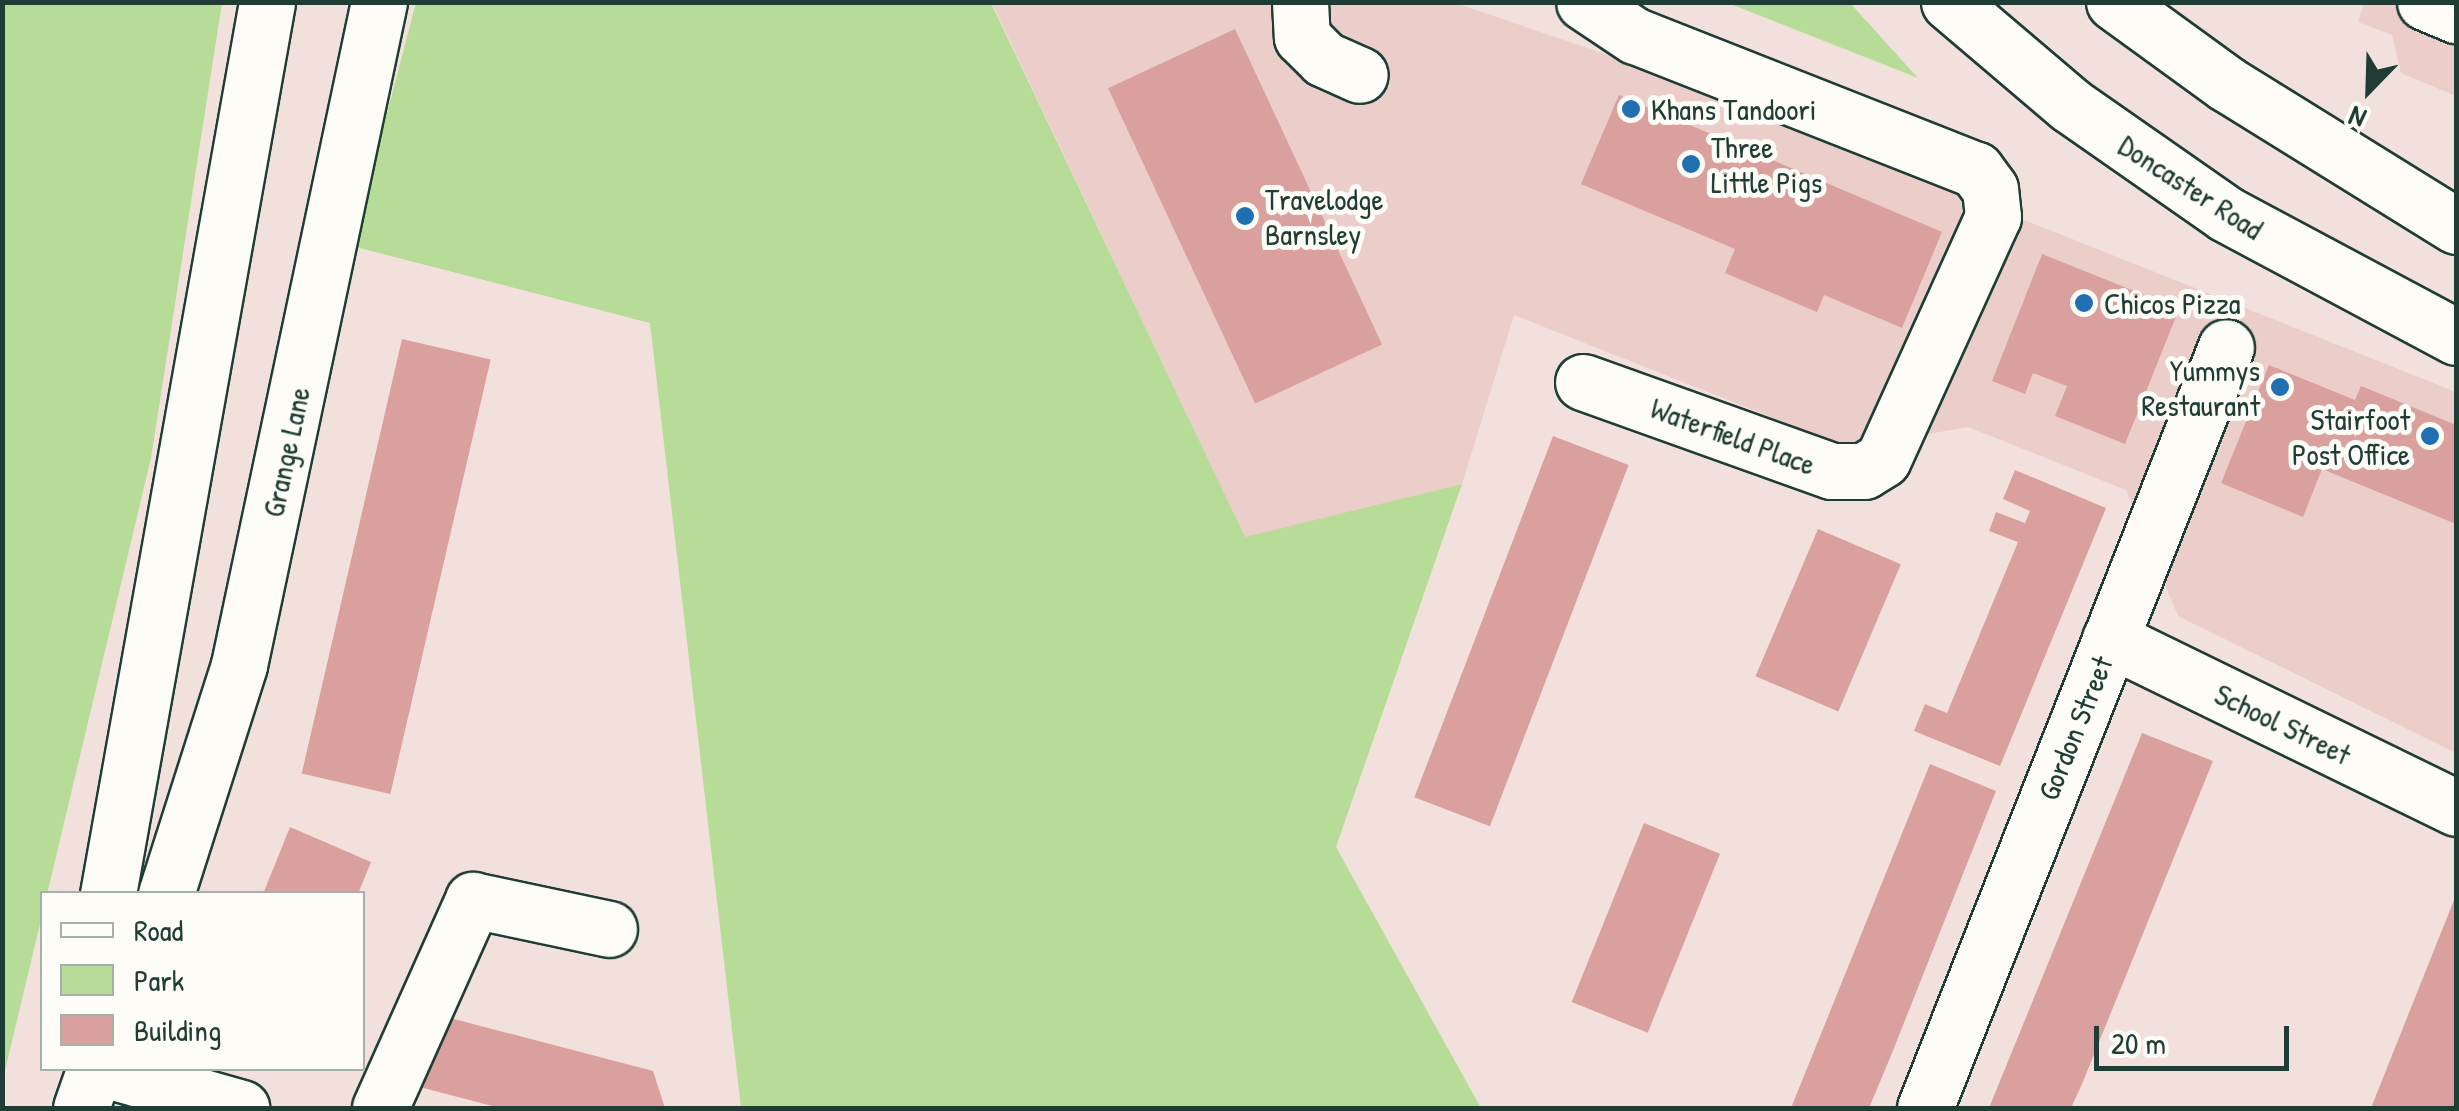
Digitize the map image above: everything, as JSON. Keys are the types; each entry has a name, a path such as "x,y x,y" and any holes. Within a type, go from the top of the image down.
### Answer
{"main road":[{"path":"109,891 268,2"},
{"name":"Grange Lane","path":"167,891 239,666 379,2"},
{"path":"1300,2 1302,36 1324,59 1360,76"},
{"name":"Waterfield Place","path":"1583,382 1832,471 1864,470 1882,459 1993,217 1990,189 1976,170 1635,36 1584,2"},
{"name":"Doncaster Road","path":"1949,2 2070,105 2226,214 2456,338"},
{"path":"2114,2 2227,84 2456,226"},
{"path":"2424,2 2456,15"},
{"name":"Gordon Street","path":"1924,1108 2226,346"},
{"name":"School Street","path":"2110,639 2456,808"},
{"path":"380,1108 473,900 609,928"},
{"path":"81,1108 96,1071"},
{"path":"108,1071 241,1108"}],"shaded area":[{"path":"992,3 1455,3 1620,59 2456,392 2456,753 2178,616 2126,490 1968,427 1849,448 1514,315 1462,484 1245,538"},
{"path":"2364,3 2456,3 2456,96 2401,73 2392,35 2358,22"}],"green space":[{"path":"3,2 222,3 151,458 48,891 40,891 40,924 3,1079"},
{"path":"416,3 991,3 1245,537 1462,484 1336,847 1481,1108 741,1108 650,323 352,246"},
{"path":"1728,3 1850,3 1918,78"}],"building":[{"name":"Travelodge Barnsley","path":"1235,29 1382,344 1255,404 1108,88"},
{"path":"1619,95 1942,232 1902,328 1824,295 1817,312 1725,273 1735,249 1581,184"},
{"path":"2042,254 2179,309 2125,444 2055,416 2067,386 2033,373 2025,394 1992,381"},
{"path":"402,339 491,359 390,794 302,774"},
{"path":"2269,365 2355,400 2361,386 2456,425 2456,524 2322,469 2303,517 2221,483"},
{"path":"1553,436 1629,465 1490,826 1414,797"},
{"path":"2015,470 2106,508 2000,766 1914,731 1925,704 1947,713 2018,542 1989,531 1996,512 2025,523 2030,511 2003,499"},
{"path":"1818,529 1901,564 1838,711 1755,676"},
{"path":"2142,733 2213,761 2082,1084 2071,1108 1989,1108"},
{"path":"1930,764 1996,791 1890,1058 1869,1108 1791,1108"},
{"path":"1644,823 1720,854 1648,1033 1572,1002"},
{"path":"290,827 371,862 359,891 264,891"},
{"path":"2456,895 2454,1108 2371,1108 2430,960"},
{"path":"431,1013 653,1071 665,1108 500,1108 412,1085"}],"place":[{"name":"Khans Tandoori","path":"1631,109"},
{"name":"Three Little Pigs","path":"1691,164"},
{"name":"Travelodge Barnsley","path":"1245,216"},
{"name":"Chicos Pizza","path":"2084,303"},
{"name":"Yummys Restaurant","path":"2280,387"},
{"name":"Stairfoot Post Office","path":"2430,436"}]}
